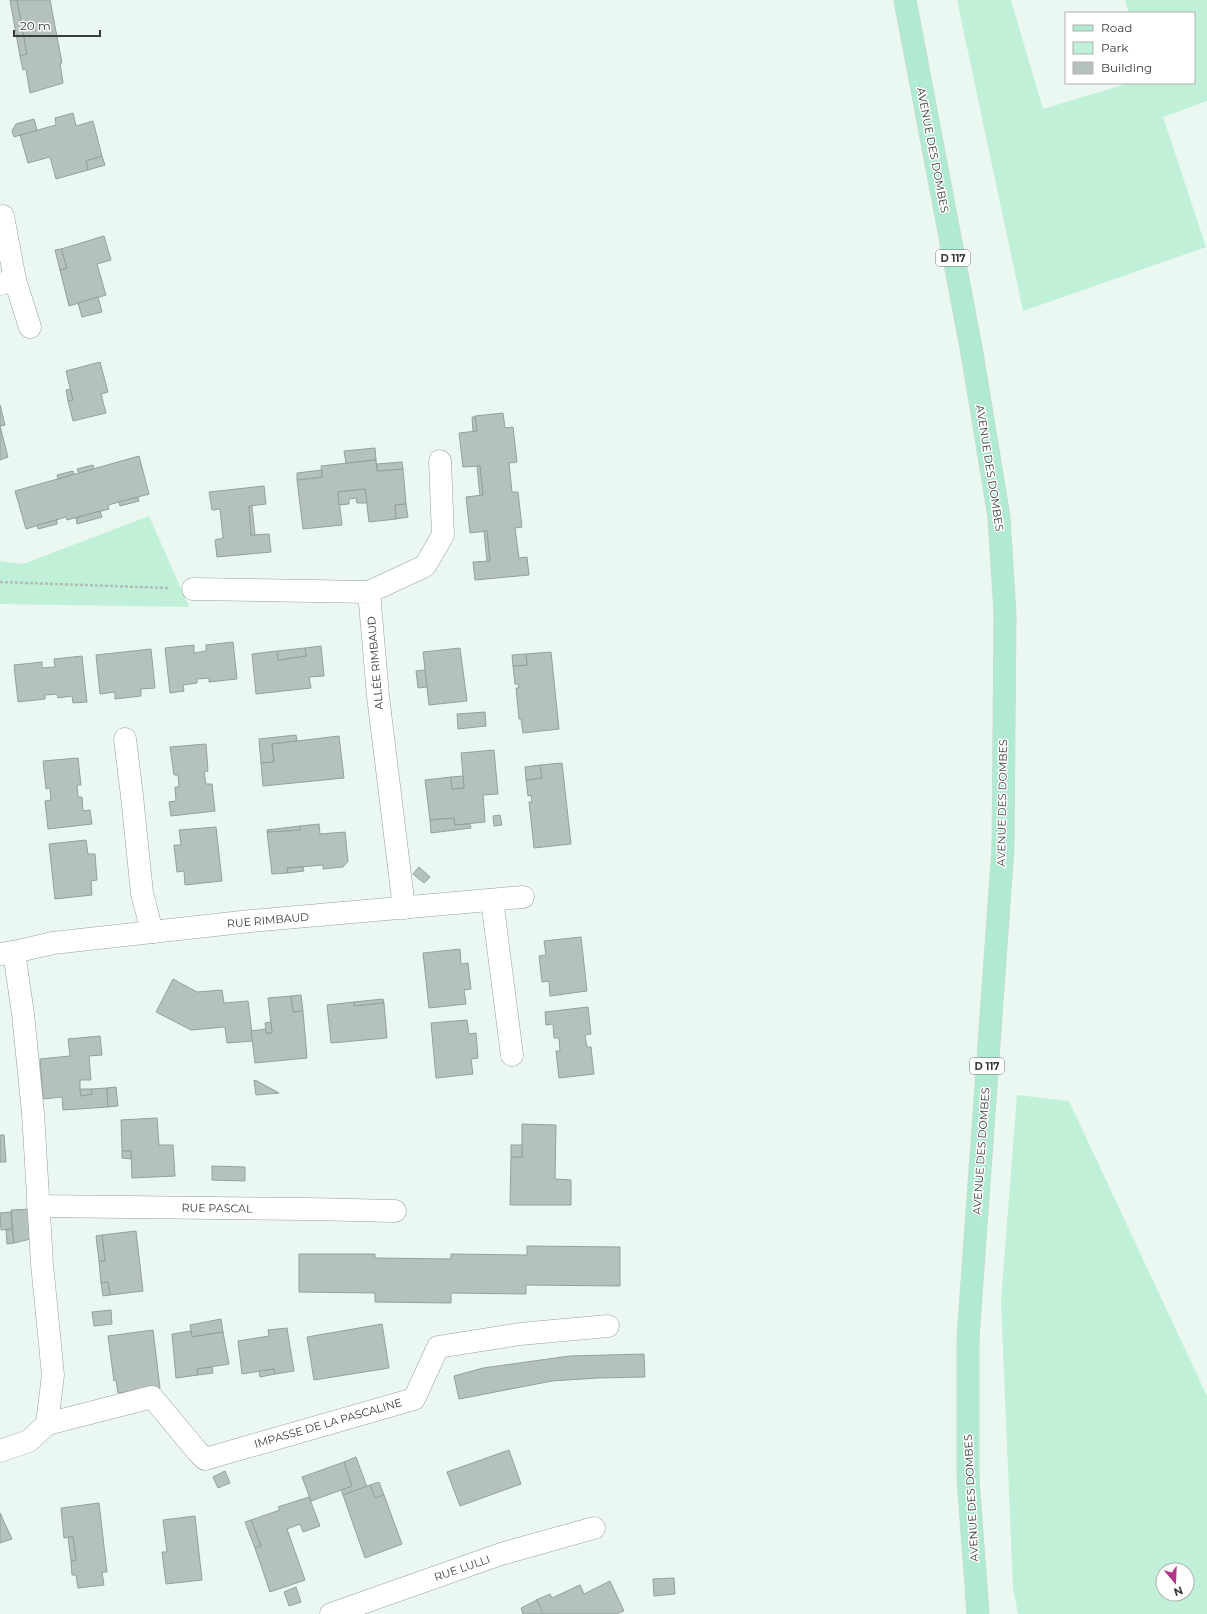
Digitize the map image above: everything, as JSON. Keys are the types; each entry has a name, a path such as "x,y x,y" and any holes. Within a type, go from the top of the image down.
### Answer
{"main road":[{"name":"AVENUE DES DOMBES","path":"905,0 972,353 999,517 1005,614 1003,848 968,1338 968,1478 978,1614"}],"street":[{"path":"3,216 8,282 30,327"},
{"path":"193,589 369,592 425,566 443,535 440,461"},
{"name":"ALLÉE RIMBAUD","path":"369,592 378,696 404,908"},
{"path":"125,739 142,893 152,932"},
{"name":"RUE RIMBAUD","path":"7,953 53,943 251,921 523,897"},
{"path":"492,900 512,1055"},
{"path":"0,1451 29,1442 47,1424 53,1375 42,1264 33,1113 23,1014 7,953"},
{"name":"RUE PASCAL","path":"38,1206 395,1211"},
{"name":"IMPASSE DE LA PASCALINE","path":"47,1424 152,1397 197,1451 206,1459 414,1398 438,1347 520,1334 608,1326"},
{"name":"RUE LULLI","path":"331,1614 501,1554 594,1528"}],"path":[{"path":"0,582 193,589"}],"green space":[{"path":"957,0 1011,0 1043,109 1126,84 1195,84 1195,12 1129,12 1125,0 1207,0 1207,101 1163,117 1206,247 1023,311"},
{"path":"149,516 189,607 0,604 0,561 23,564"},
{"path":"1017,1095 1069,1101 1207,1396 1207,1614 1018,1614 1013,1588 1001,1300"}],"building":[{"path":"10,0 17,0 27,54 20,56"},
{"path":"17,0 50,0 62,63 60,63 63,83 30,93 26,69 23,70 20,56 27,54"},
{"path":"73,113 76,126 93,121 102,156 86,161 88,170 56,179 50,157 28,163 20,135 56,125 55,118"},
{"path":"34,119 37,130 14,137 12,131 16,124"},
{"path":"102,156 105,165 88,170 86,161"},
{"path":"104,236 111,260 97,264 106,295 69,306 60,270 67,268 61,249"},
{"path":"61,249 67,268 60,270 55,250"},
{"path":"98,297 102,312 82,317 78,303"},
{"path":"100,362 108,392 101,394 106,413 73,421 68,401 73,400 66,371"},
{"path":"70,389 73,400 68,401 66,390"},
{"path":"0,405 5,425 0,426"},
{"path":"503,413 505,428 513,427 517,462 509,463 512,492 518,492 522,527 515,528 519,558 527,557 529,575 475,580 473,562 490,561 487,531 470,533 466,497 483,495 480,466 463,467 459,433 477,431 475,416"},
{"path":"472,417 475,417 477,431 473,431"},
{"path":"0,426 8,457 0,460"},
{"path":"375,448 376,460 346,463 344,451"},
{"path":"139,456 149,494 108,505 109,509 67,520 66,517 26,529 15,491"},
{"path":"376,460 377,471 403,469 406,504 395,505 396,519 369,522 365,489 338,492 342,525 303,529 297,480 322,477 321,466"},
{"path":"402,462 403,469 377,471 377,464"},
{"path":"93,465 94,469 79,473 77,469"},
{"path":"477,466 480,466 483,495 480,496"},
{"path":"322,470 322,477 297,480 297,473"},
{"path":"73,471 74,474 58,479 57,475"},
{"path":"264,486 266,504 249,506 251,535 269,534 271,552 217,557 215,540 223,538 220,509 212,510 209,492"},
{"path":"365,489 367,503 357,503 356,498 349,499 349,504 339,505 338,492"},
{"path":"138,497 139,501 120,506 119,502"},
{"path":"406,504 408,517 396,519 395,505"},
{"path":"249,506 252,506 255,535 251,535"},
{"path":"100,511 102,517 77,524 76,518"},
{"path":"57,520 57,524 38,529 37,525"},
{"path":"484,531 487,531 490,561 487,561"},
{"path":"233,642 237,679 209,682 209,678 197,679 197,683 183,685 184,691 170,693 165,648 194,645 194,653 206,651 206,645"},
{"path":"321,646 324,676 309,677 311,688 256,694 252,654 277,651 278,660 306,656 305,648"},
{"path":"305,648 306,656 278,660 277,651"},
{"path":"460,648 467,701 429,705 423,652"},
{"path":"151,649 155,688 141,689 141,696 115,699 115,692 100,694 96,655"},
{"path":"551,652 559,729 523,733 521,719 519,719 516,688 519,688 518,684 515,684 513,666 527,665 526,654"},
{"path":"526,654 527,665 513,666 512,655"},
{"path":"82,656 87,702 73,703 72,696 58,698 57,694 45,695 45,699 18,702 14,665 42,662 42,668 55,667 54,659"},
{"path":"425,670 427,687 418,688 416,671"},
{"path":"485,712 486,726 458,729 457,714"},
{"path":"296,735 297,741 272,744 274,762 261,763 259,739"},
{"path":"339,736 344,778 263,786 261,763 274,762 272,744"},
{"path":"206,744 208,771 204,772 206,784 212,784 215,811 171,816 169,802 176,801 175,787 179,787 178,775 174,775 170,747"},
{"path":"494,750 498,794 483,795 485,822 455,825 454,818 430,820 425,780 451,777 452,789 464,788 461,753"},
{"path":"78,758 81,785 77,785 78,797 82,797 83,811 90,810 92,824 48,829 45,801 51,800 50,788 46,789 43,761"},
{"path":"562,763 571,844 534,848 529,802 532,802 531,795 528,796 526,780 542,778 540,765"},
{"path":"540,765 542,778 526,780 525,767"},
{"path":"463,776 464,788 452,789 451,777"},
{"path":"500,815 502,825 494,826 493,816"},
{"path":"454,818 455,825 470,824 471,828 431,833 430,820"},
{"path":"319,824 320,834 345,832 348,861 343,867 323,869 323,865 287,868 288,873 272,874 267,832 300,830 300,826"},
{"path":"300,826 300,830 267,832 267,830"},
{"path":"216,827 222,881 185,885 184,871 177,872 174,845 181,845 179,830"},
{"path":"86,840 88,854 95,854 97,880 91,881 92,895 55,899 49,844"},
{"path":"303,867 304,871 288,873 287,868"},
{"path":"419,867 430,877 424,883 413,874"},
{"path":"581,937 587,991 550,996 549,981 542,982 539,956 546,955 544,941"},
{"path":"460,949 461,964 468,963 471,989 464,990 466,1004 429,1008 423,953"},
{"path":"173,979 197,992 222,990 224,1003 248,1001 253,1041 227,1043 225,1027 191,1030 156,1012"},
{"path":"301,995 303,1011 293,1012 291,996"},
{"path":"291,996 293,1012 303,1011 307,1058 255,1063 251,1031 266,1029 266,1033 272,1033 268,998"},
{"path":"383,999 384,1003 354,1006 354,1002"},
{"path":"354,1002 354,1006 384,1003 387,1038 331,1043 327,1005"},
{"path":"588,1007 591,1034 585,1035 587,1047 591,1047 594,1074 559,1078 556,1051 560,1051 559,1038 554,1038 553,1024 546,1025 545,1012"},
{"path":"467,1020 469,1034 476,1033 478,1058 471,1059 473,1074 436,1078 431,1023"},
{"path":"271,1022 272,1033 266,1033 265,1023"},
{"path":"100,1036 102,1055 89,1056 91,1080 80,1080 80,1089 81,1096 92,1094 91,1089 107,1088 108,1107 63,1110 62,1097 43,1099 40,1059 70,1056 68,1039"},
{"path":"254,1080 257,1081 279,1093 256,1095"},
{"path":"116,1087 118,1106 108,1107 107,1088"},
{"path":"80,1089 91,1089 92,1094 81,1096"},
{"path":"157,1118 159,1145 173,1145 175,1176 132,1178 131,1151 122,1151 121,1120"},
{"path":"522,1124 556,1125 555,1179 571,1180 571,1205 510,1205 511,1157 522,1157"},
{"path":"0,1135 4,1135 6,1162 0,1162"},
{"path":"511,1145 522,1145 522,1157 511,1157"},
{"path":"122,1151 131,1151 131,1159 122,1158"},
{"path":"212,1166 245,1167 245,1181 212,1180"},
{"path":"33,1209 35,1238 14,1243 11,1210"},
{"path":"11,1212 12,1229 1,1230 0,1213"},
{"path":"12,1229 14,1243 7,1244 6,1230"},
{"path":"136,1231 143,1291 110,1295 108,1282 101,1283 99,1261 105,1261 102,1235"},
{"path":"102,1235 105,1261 99,1261 96,1236"},
{"path":"527,1246 620,1247 620,1286 526,1285 526,1294 451,1293 451,1303 375,1302 375,1293 299,1292 299,1254 375,1254 375,1258 451,1259 451,1254 527,1255"},
{"path":"108,1282 110,1295 103,1296 101,1283"},
{"path":"111,1310 112,1324 94,1326 92,1312"},
{"path":"221,1319 223,1332 192,1337 190,1325"},
{"path":"382,1324 389,1368 314,1380 307,1337"},
{"path":"287,1328 294,1371 275,1374 274,1369 242,1374 238,1341 269,1336 268,1330"},
{"path":"153,1330 160,1388 118,1393 116,1380 114,1381 108,1336"},
{"path":"191,1331 192,1337 223,1332 229,1364 197,1369 198,1375 176,1378 172,1334"},
{"path":"644,1354 645,1377 552,1381 459,1399 454,1376 483,1368 570,1356"},
{"path":"212,1367 213,1373 198,1375 197,1369"},
{"path":"274,1369 275,1374 260,1377 259,1371"},
{"path":"509,1450 521,1484 460,1506 447,1472"},
{"path":"356,1457 367,1487 343,1495 341,1490 352,1486 344,1462"},
{"path":"344,1462 352,1486 311,1501 302,1477"},
{"path":"225,1471 230,1483 218,1488 213,1477"},
{"path":"379,1482 384,1495 375,1498 370,1485"},
{"path":"370,1485 375,1498 384,1495 402,1544 365,1558 343,1495"},
{"path":"309,1497 320,1526 303,1532 300,1524 287,1529 305,1580 270,1592 255,1548 261,1546 251,1520 280,1510 278,1507"},
{"path":"99,1503 107,1572 102,1572 104,1585 78,1588 76,1575 72,1575 71,1561 76,1560 73,1537 64,1538 61,1508"},
{"path":"0,1513 12,1539 0,1543"},
{"path":"195,1516 202,1580 166,1584 162,1552 167,1552 163,1520"},
{"path":"251,1520 261,1546 255,1548 245,1522"},
{"path":"68,1537 73,1537 76,1560 71,1561"},
{"path":"674,1578 675,1594 654,1596 653,1579"},
{"path":"610,1581 624,1611 616,1614 543,1614 536,1600 550,1594 552,1598 580,1585 584,1594"},
{"path":"296,1587 301,1602 289,1606 284,1592"},
{"path":"537,1600 543,1614 523,1614 521,1608"}]}
